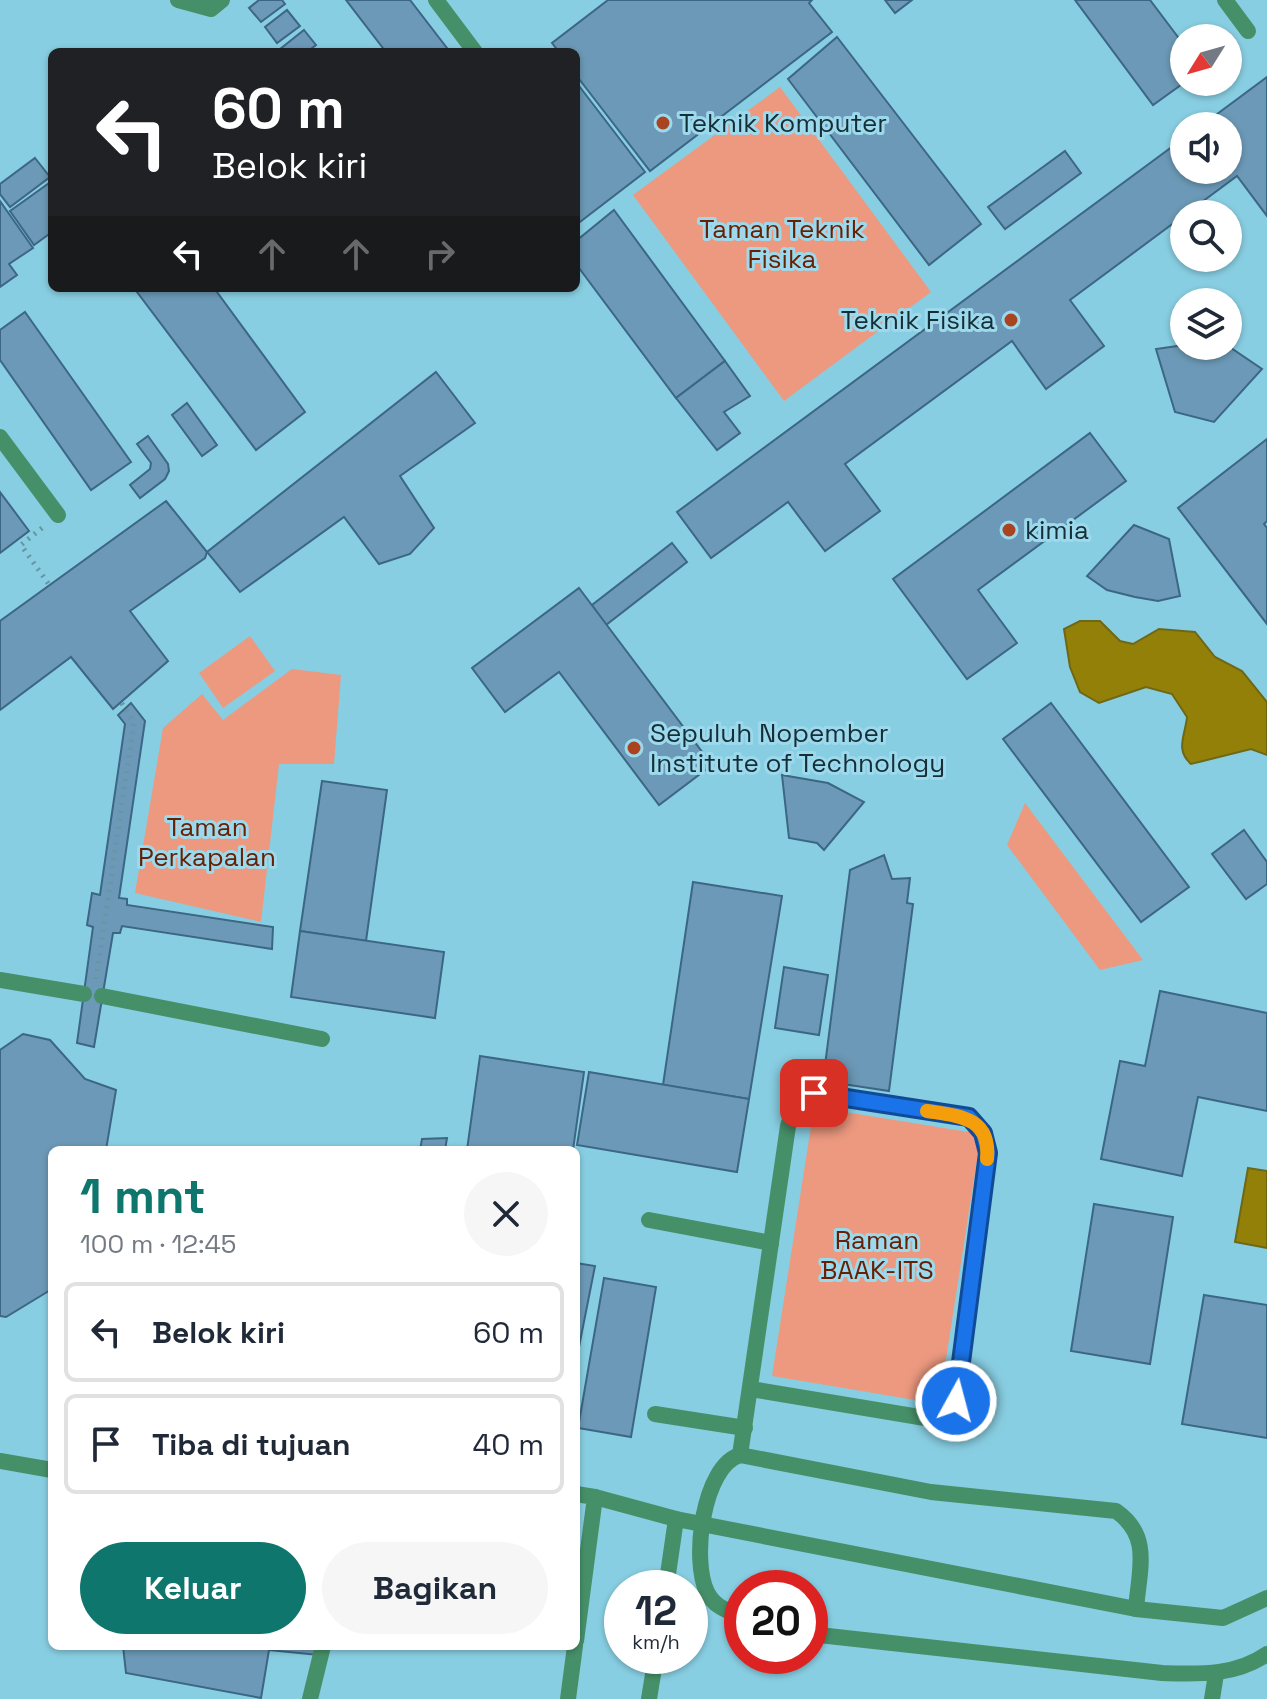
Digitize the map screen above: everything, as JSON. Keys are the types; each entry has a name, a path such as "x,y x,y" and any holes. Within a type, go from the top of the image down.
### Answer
{"street":[{"path":"178,0 211,9 222,0"},
{"path":"436,0 472,48"},
{"path":"1225,0 1248,31"},
{"path":"0,437 58,515"},
{"path":"0,980 84,994"},
{"path":"99,988 322,1039"},
{"path":"740,1455 788,1126 796,1100 814,1093 969,1117 983,1133 988,1153 956,1401 951,1415 943,1421 751,1389"},
{"path":"649,1220 771,1243"},
{"path":"655,1414 745,1428"},
{"path":"724,1610 707,1593 702,1574 702,1524 721,1466 740,1455 931,1492 1116,1511 1134,1523 1141,1542 1136,1609"},
{"path":"0,1461 48,1469"},
{"path":"580,1495 676,1519 1136,1609 1223,1618 1267,1598"},
{"path":"580,1613 595,1497"},
{"path":"669,1570 676,1519"},
{"path":"828,1636 1162,1673 1216,1674 1251,1665 1267,1654"},
{"path":"310,1699 322,1650"},
{"path":"568,1699 575,1650"},
{"path":"649,1699 653,1674"},
{"path":"1212,1699 1216,1674"}],"path":[{"path":"50,586 21,545 58,515"},
{"path":"99,988 134,723 121,702"}],"shaded area":[{"name":"Sepuluh Nopember Institute of Technology","path":"0,0 1267,0 1267,1699 0,1699"},
{"path":"1080,621 1100,621 1120,641 1133,644 1159,629 1195,632 1215,657 1242,671 1267,702 1267,755 1251,749 1191,764 1182,748 1187,717 1172,694 1146,687 1099,703 1080,692 1070,667 1064,629"},
{"path":"1248,1168 1267,1171 1267,1248 1235,1242"}],"green space":[{"name":"Taman Teknik Fisika","path":"780,87 931,292 784,401 633,195"},
{"path":"250,636 275,671 223,708 199,673"},
{"name":"Taman Perkapalan","path":"292,669 341,675 334,764 279,764 261,922 135,893 163,728 202,694 223,720"},
{"path":"1025,803 1143,960 1100,970 1007,845"},
{"name":"Raman BAAK-ITS","path":"814,1107 981,1134 939,1404 772,1376"}],"building":[{"path":"259,0 282,0 285,4 261,22 249,8"},
{"path":"346,0 410,0 447,48 383,48"},
{"name":"Teknik Komputer","path":"608,0 812,0 809,3 832,32 650,171 580,80 580,48 556,48 552,43"},
{"path":"885,0 912,0 895,13"},
{"path":"1075,0 1150,0 1170,26 1170,93 1153,105"},
{"path":"287,10 300,26 277,43 265,27"},
{"path":"304,30 316,45 312,48 281,48"},
{"path":"837,37 981,224 929,265 788,79"},
{"name":"Teknik Fisika","path":"1267,77 1267,216 1242,183 1242,112 1220,112"},
{"path":"580,87 645,172 580,222"},
{"name":"Teknik Fisika","path":"1170,148 1170,184 1226,184 1205,200 1170,200 1170,226 1070,300 1104,346 1046,389 1012,341 845,464 880,511 825,551 788,502 711,558 677,512"},
{"path":"1065,151 1081,173 1005,229 988,207"},
{"path":"35,158 48,174 48,178 10,207 0,194 0,184"},
{"path":"48,184 48,235 34,245 10,211"},
{"path":"0,201 33,248 9,264 17,275 0,287"},
{"path":"614,210 725,361 676,398 580,269 580,238"},
{"path":"137,292 217,292 305,412 256,450"},
{"path":"25,312 131,462 91,490 0,360 0,330"},
{"path":"1170,347 1170,360 1242,360 1242,355 1262,369 1214,422 1175,412 1156,349"},
{"path":"725,361 750,396 724,412 740,433 717,450 676,398"},
{"path":"436,372 475,423 400,476 434,528 410,554 379,564 344,517 240,592 207,552"},
{"path":"187,403 217,445 202,456 172,415"},
{"name":"kimia","path":"1090,433 1126,481 978,590 1017,643 967,679 893,579"},
{"path":"148,436 168,464 169,471 165,479 140,498 130,485 150,469 151,463 137,444"},
{"path":"1267,439 1267,521 1264,524 1267,528 1267,624 1178,508"},
{"path":"0,492 29,531 0,553"},
{"path":"166,501 207,552 205,558 130,611 168,661 113,709 71,657 0,710 0,621"},
{"path":"1134,525 1169,539 1180,596 1158,601 1135,597 1107,590 1087,576"},
{"path":"672,543 687,562 606,625 592,605"},
{"path":"579,588 712,765 659,805 559,672 505,712 472,668"},
{"path":"131,703 145,721 119,898 127,899 127,905 273,927 272,949 122,926 120,933 113,933 94,1047 77,1043 93,927 87,925 92,893 100,895 125,724 118,715"},
{"path":"1051,703 1189,887 1141,922 1003,739"},
{"path":"782,775 828,783 864,802 824,850 817,843 789,838"},
{"path":"322,781 387,790 366,941 300,931"},
{"path":"1244,830 1267,862 1267,884 1246,899 1212,854"},
{"path":"884,855 892,879 910,878 907,903 913,904 889,1091 823,1081 850,870"},
{"path":"693,882 782,896 749,1099 663,1085"},
{"path":"300,931 444,952 435,1018 291,997"},
{"path":"784,967 828,975 819,1035 775,1028"},
{"path":"1160,991 1267,1013 1267,1111 1198,1097 1182,1176 1101,1159 1120,1061 1145,1066"},
{"path":"23,1034 50,1040 85,1079 116,1090 107,1146 48,1146 48,1291 6,1317 0,1316 0,1050"},
{"path":"480,1056 584,1072 574,1146 468,1146"},
{"path":"589,1072 749,1099 737,1172 577,1145"},
{"path":"447,1138 446,1146 421,1146 422,1139"},
{"path":"1094,1204 1173,1217 1150,1364 1071,1351"},
{"path":"580,1264 595,1266 580,1342"},
{"path":"604,1278 656,1287 631,1437 580,1428"},
{"path":"1204,1295 1267,1305 1267,1438 1182,1424"},
{"path":"123,1650 269,1650 261,1698 126,1673"},
{"path":"269,1650 319,1650 318,1655"}],"slow traffic":[{"path":"927,1111 969,1117 983,1133 987,1159"}],"place":[{"name":"Teknik Komputer","path":"663,123"},
{"name":"Teknik Fisika","path":"1011,320"},
{"name":"kimia","path":"1009,530"},
{"name":"Sepuluh Nopember Institute of Technology","path":"634,748"}],"route":[{"path":"814,1093 969,1117 983,1133 988,1153 956,1401"}]}
